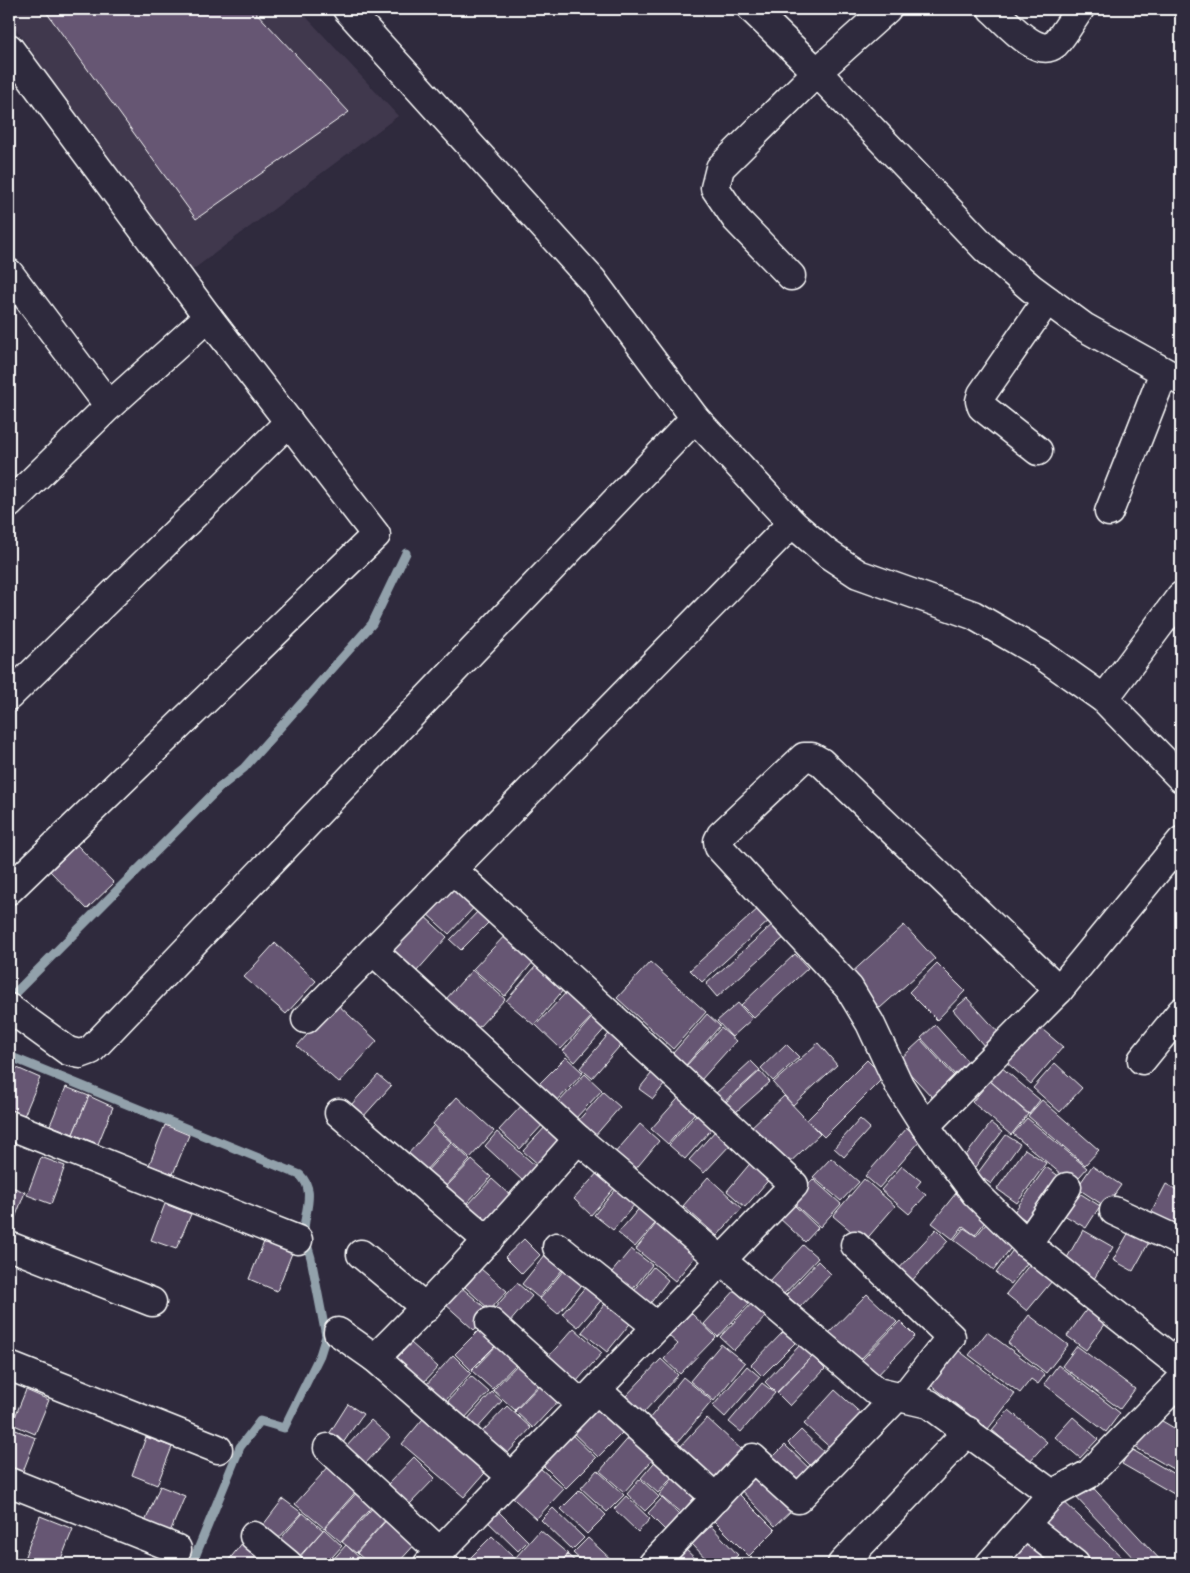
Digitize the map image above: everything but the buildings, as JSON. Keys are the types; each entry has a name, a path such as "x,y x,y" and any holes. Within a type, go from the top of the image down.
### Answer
{"street":[{"path":"347,9 593,281 695,418 792,523 828,554 858,574 973,615 1042,654 1104,699 1181,778"},
{"path":"752,9 817,72 986,250 1047,300 1084,327 1173,376 1109,512"},
{"path":"791,276 736,220 715,188 720,168 817,72 887,9"},
{"path":"992,9 1035,47 1047,48 1055,43 1080,9"},
{"path":"9,48 208,317 376,535 9,890"},
{"path":"9,273 109,406"},
{"path":"1038,451 982,407 980,401 982,394 1047,300"},
{"path":"9,504 109,406 208,317"},
{"path":"9,1008 68,1051 80,1054 91,1050 695,418"},
{"path":"9,696 289,422"},
{"path":"306,1019 792,523"},
{"path":"1104,699 1181,596"},
{"path":"1059,990 821,762 812,757 804,758 721,835 718,841 718,847 849,988 870,1023 899,1085 925,1126 975,1193 1027,1244 1181,1366"},
{"path":"925,1126 1059,990 1181,841"},
{"path":"328,1448 434,1558 511,1476 794,1185 453,870"},
{"path":"373,951 578,1139 877,1392 929,1404 1052,1494"},
{"path":"1142,1060 1181,1012"},
{"path":"340,1113 488,1242"},
{"path":"9,1125 298,1240"},
{"path":"375,1358 426,1308 488,1242 578,1139"},
{"path":"1027,1244 1067,1187"},
{"path":"1114,1211 1181,1242"},
{"path":"653,1564 753,1458 798,1499 900,1398 951,1337 855,1245"},
{"path":"9,1246 152,1302"},
{"path":"558,1247 656,1326"},
{"path":"361,1254 426,1308"},
{"path":"490,1322 589,1397 716,1498"},
{"path":"338,1332 375,1358 511,1476"},
{"path":"9,1366 218,1449"},
{"path":"995,1563 1052,1494 1089,1474 1181,1380"},
{"path":"852,1561 968,1431"},
{"path":"9,1482 177,1549"},
{"path":"1025,1525 1075,1564"},
{"path":"254,1536 288,1564"}],"shaded area":[{"path":"9,9 299,9 398,116 187,274 9,19"}],"waterway":[{"path":"14,994 219,788 244,768 372,624 406,553"},
{"path":"9,1056 300,1175 308,1188 304,1234 311,1258 326,1336 320,1355 284,1428 260,1421 240,1447 192,1564"}]}
